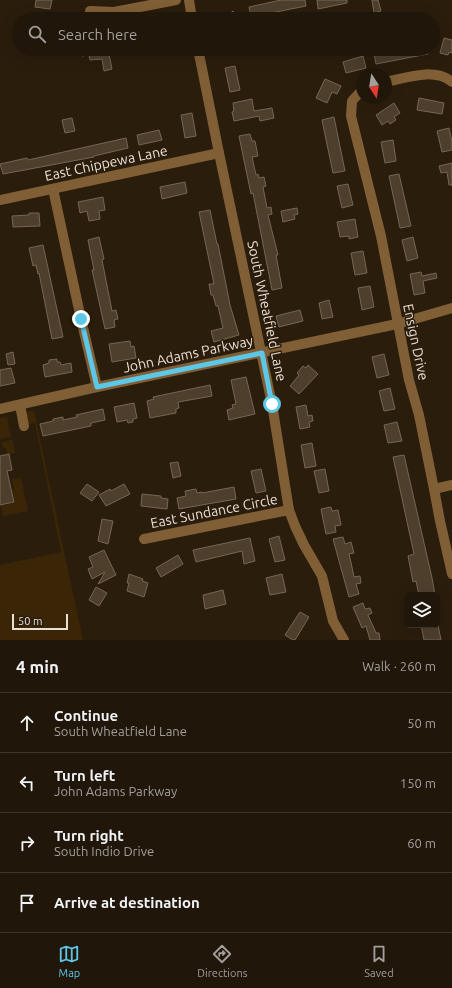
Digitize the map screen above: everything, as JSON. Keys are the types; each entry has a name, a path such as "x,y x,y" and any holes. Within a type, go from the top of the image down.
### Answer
{"street":[{"path":"90,11 114,12 176,0"},
{"path":"189,0 191,12"},
{"name":"South Wheatfield Lane","path":"199,56 262,353 272,404 289,510 301,539 322,576 333,621 344,640"},
{"path":"392,81 437,74 448,78 452,82"},
{"name":"Ensign Drive","path":"356,97 352,101 351,116 381,236 397,324 409,380 419,416 452,574"},
{"name":"East Chippewa Lane","path":"0,200 219,153"},
{"path":"52,189 97,387"},
{"name":"John Adams Parkway","path":"0,409 97,387 397,324 452,308"},
{"path":"20,405 24,426"},
{"path":"434,489 452,485"},
{"name":"East Sundance Circle","path":"144,539 289,510"}],"shaded area":[{"path":"34,411 83,640 0,640 0,565 61,552 35,423 29,424 26,412"},
{"path":"7,417 11,437 0,439 0,418"},
{"path":"13,441 15,453 7,454 6,448 3,448 2,442"},
{"path":"21,478 28,511 3,516 1,506 15,503 12,489 14,489 12,479"}],"building":[{"path":"36,0 52,0 50,9 35,7"},
{"path":"281,0 305,0 306,6 276,12 250,12 249,7"},
{"path":"317,0 347,0 347,3 318,9"},
{"path":"372,0 378,0 381,11 374,12"},
{"path":"444,38 452,40 452,53 449,52 448,55 440,53"},
{"path":"89,56 109,56 112,69 104,71 102,59 90,60"},
{"path":"363,56 366,68 356,68 356,70 346,73 343,62"},
{"path":"374,56 418,56 376,64"},
{"path":"235,66 240,90 230,92 225,68"},
{"path":"325,79 341,86 337,94 332,92 327,103 316,98"},
{"path":"419,98 444,103 442,114 417,110"},
{"path":"252,99 254,111 272,108 274,118 260,121 259,116 234,121 232,112 234,111 233,103"},
{"path":"394,103 400,113 394,117 396,120 390,124 388,121 382,125 376,115"},
{"path":"192,113 196,136 185,138 181,115"},
{"path":"334,117 345,171 333,173 322,120"},
{"path":"72,118 75,131 65,133 62,120"},
{"path":"449,128 452,150 442,152 437,131"},
{"path":"159,130 162,140 139,145 137,135"},
{"path":"250,134 252,141 255,141 258,156 252,157 256,175 258,174 259,178 264,177 266,186 263,187 267,208 271,207 272,214 268,215 278,255 276,255 282,288 272,290 253,193 251,194 239,136"},
{"path":"126,138 128,148 94,157 3,174 0,164 27,158 28,160"},
{"path":"393,140 396,161 385,163 381,142"},
{"path":"452,163 452,185 449,185 447,172 441,173 439,166"},
{"path":"399,174 411,226 400,228 389,176"},
{"path":"185,182 187,193 162,199 160,187"},
{"path":"348,184 353,205 342,208 337,186"},
{"path":"103,197 105,210 99,211 100,219 89,221 87,211 80,213 78,202"},
{"path":"297,208 298,214 294,215 295,219 283,222 281,211"},
{"path":"210,210 230,305 239,335 214,342 211,331 223,328 218,306 216,306 213,295 211,295 209,284 214,284 199,212"},
{"path":"29,213 39,213 40,226 13,227 12,216 29,215"},
{"path":"355,219 358,237 349,239 349,236 340,237 337,222"},
{"path":"99,237 112,311 116,310 118,319 114,320 115,327 105,329 92,270 94,270 88,240"},
{"path":"413,237 418,258 407,261 402,240"},
{"path":"43,245 63,337 52,339 39,273 38,274 36,265 33,266 29,248"},
{"path":"363,251 367,273 355,275 351,253"},
{"path":"421,272 422,276 436,273 437,278 423,281 425,293 414,295 410,274"},
{"path":"370,286 374,307 362,310 358,288"},
{"path":"329,300 333,317 322,319 319,303"},
{"path":"300,310 303,321 279,327 276,316"},
{"path":"130,341 131,347 134,346 136,358 112,362 109,344"},
{"path":"13,352 15,364 8,365 6,354"},
{"path":"384,354 389,375 377,378 372,357"},
{"path":"57,359 57,362 60,362 61,365 71,363 72,372 45,377 43,365 49,363 49,360"},
{"path":"308,365 318,374 299,394 290,386 299,375 297,373 303,366 306,368"},
{"path":"11,368 15,383 0,386 0,370"},
{"path":"246,377 255,414 229,420 227,410 233,408 232,405 236,404 231,380"},
{"path":"210,385 212,396 178,402 179,408 176,409 176,413 150,418 147,401 154,399 153,397"},
{"path":"390,388 395,409 384,411 379,391"},
{"path":"134,403 137,418 133,419 133,422 128,423 127,420 117,422 114,407"},
{"path":"306,405 308,416 312,415 313,421 309,422 310,427 300,429 296,407"},
{"path":"103,409 105,420 91,423 91,426 43,436 40,424 53,421 53,419 63,417 63,420 77,417 76,415"},
{"path":"397,422 402,441 388,443 384,425"},
{"path":"312,443 316,466 305,468 301,445"},
{"path":"9,454 12,470 7,471 14,502 0,505 0,456"},
{"path":"404,455 434,592 418,592 416,581 413,582 408,556 414,554 393,457"},
{"path":"178,462 181,476 173,478 170,463"},
{"path":"261,469 266,491 256,493 251,471"},
{"path":"325,469 329,491 319,493 314,471"},
{"path":"87,484 99,492 92,501 80,493"},
{"path":"124,484 130,494 106,506 99,495"},
{"path":"234,487 236,499 179,509 177,498 186,496 185,491 196,489 197,493 202,493"},
{"path":"142,494 161,496 161,498 168,499 167,509 141,506"},
{"path":"331,507 332,511 338,510 341,525 335,526 336,532 326,534 321,509"},
{"path":"102,519 113,521 108,544 98,541"},
{"path":"279,536 285,560 275,562 269,539"},
{"path":"343,537 345,544 351,542 354,553 349,554 354,577 360,576 361,583 356,584 359,594 349,597 333,539"},
{"path":"250,538 255,561 244,564 242,551 196,562 193,550"},
{"path":"104,550 116,575 98,584 105,572 92,579 88,569 93,567 89,557"},
{"path":"178,555 183,564 161,577 156,568"},
{"path":"129,574 143,579 142,581 148,583 144,597 127,591"},
{"path":"282,574 286,592 270,595 266,578"},
{"path":"96,587 107,593 99,606 89,600"},
{"path":"223,590 226,604 205,609 203,595"},
{"path":"363,603 365,609 370,608 372,613 368,615 376,633 379,633 380,640 370,640 366,626 362,628 353,607"},
{"path":"300,612 309,617 295,640 293,640 285,635"},
{"path":"422,628 439,628 441,640 424,640"}],"route":[{"path":"81,319 97,387 262,353 272,404"}]}
